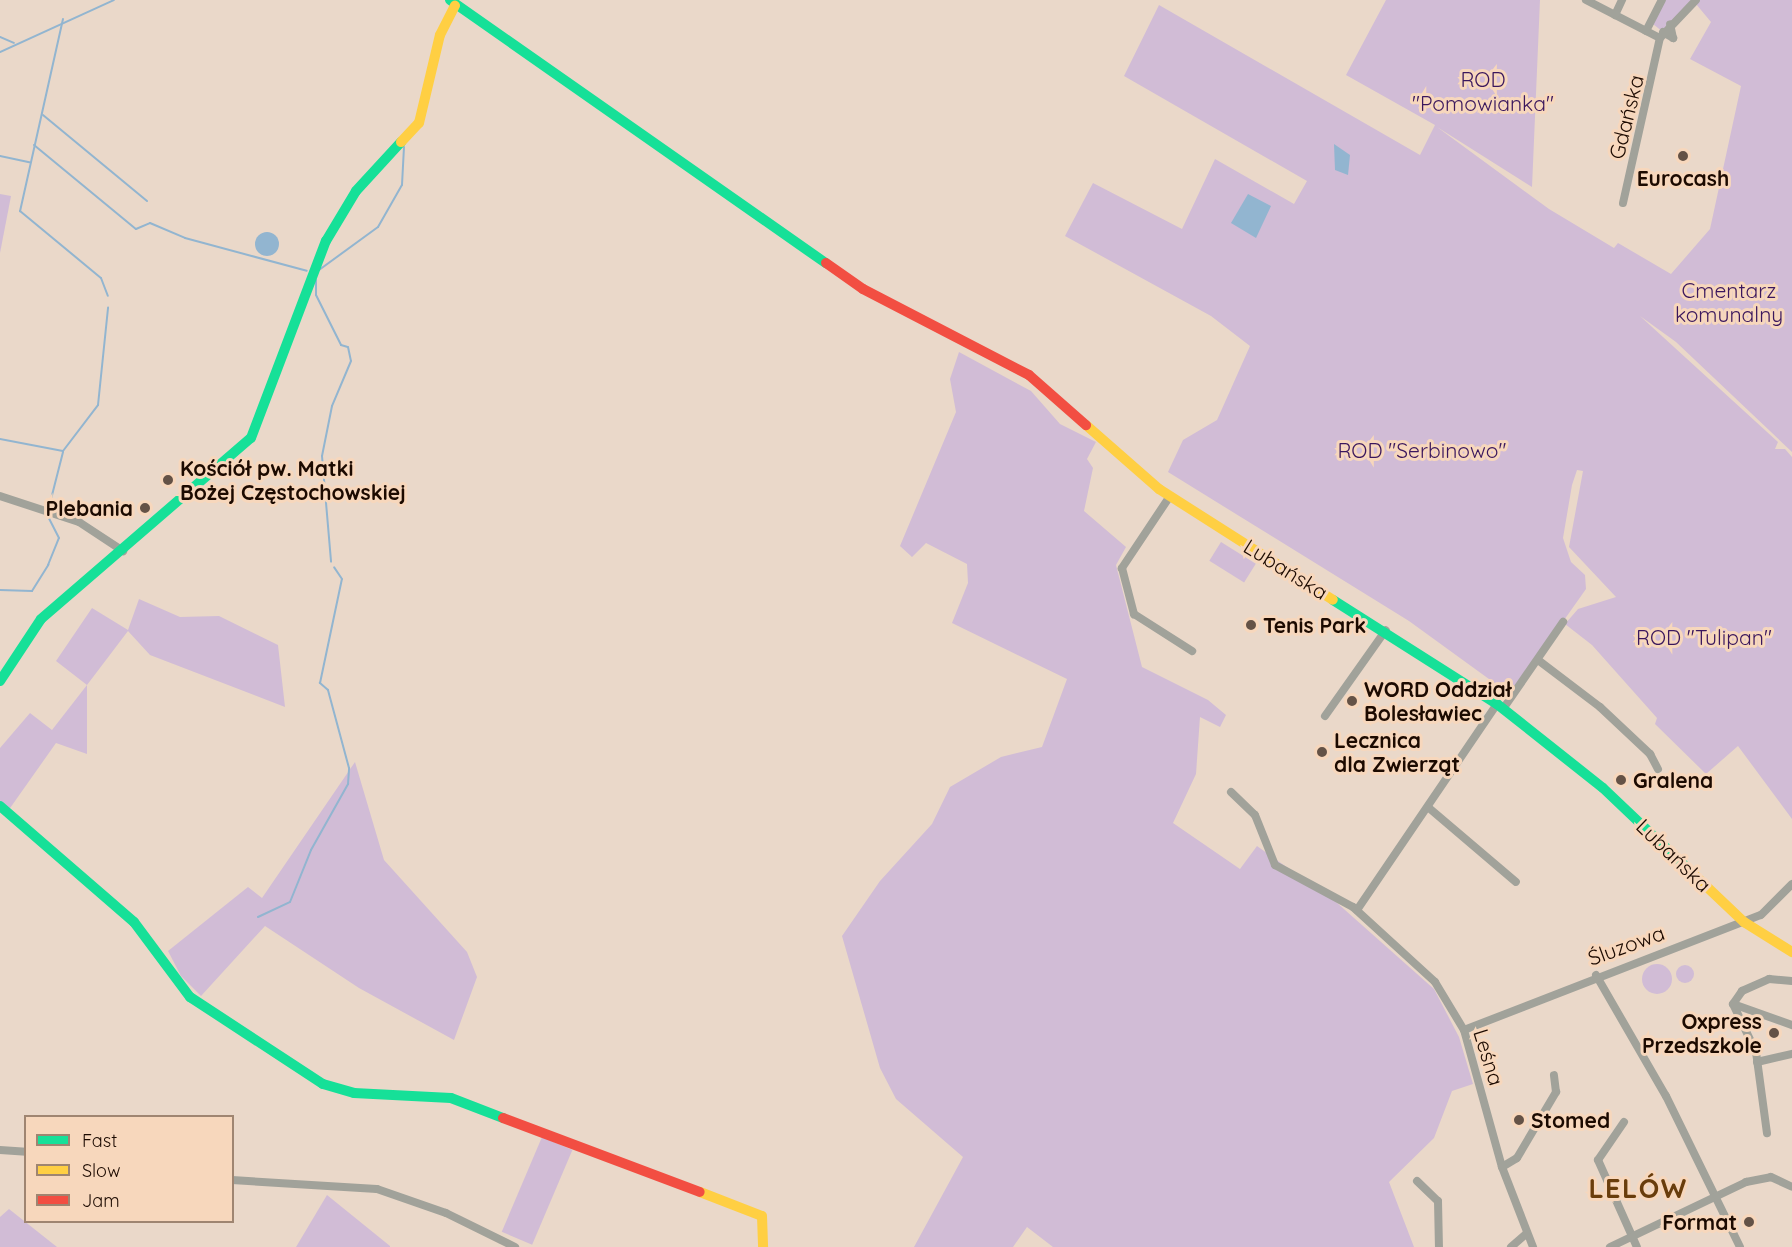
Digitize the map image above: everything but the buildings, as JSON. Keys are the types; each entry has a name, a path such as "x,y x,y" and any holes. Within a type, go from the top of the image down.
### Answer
{"street":[{"path":"1586,0 1646,31 1673,38 1670,24"},
{"path":"1615,15 1622,0"},
{"path":"1646,31 1662,0"},
{"name":"Gdańska","path":"1623,203 1662,35 1670,24 1696,0"},
{"path":"0,681 41,619 123,551 251,438 326,241 356,190 419,123 440,35 452,3"},
{"name":"Lubańska","path":"452,3 863,288 1029,375 1159,489 1386,630 1500,706 1603,788 1744,922 1792,952"},
{"path":"0,496 79,522 123,551"},
{"path":"1170,496 1122,568 1134,614 1192,651"},
{"path":"1357,910 1500,706 1538,660 1563,622"},
{"path":"1325,716 1386,630"},
{"path":"1538,660 1600,707 1650,754 1658,769"},
{"name":"Leśna","path":"1230,792 1255,815 1275,865 1357,910 1435,982 1464,1030 1502,1167 1533,1247"},
{"path":"0,807 134,922 190,997 303,1072 354,1093 451,1098 762,1216 763,1247"},
{"path":"1429,808 1516,882"},
{"name":"Śluzowa","path":"1464,1030 1596,975 1761,915 1792,885"},
{"path":"1596,975 1718,1195 1740,1247"},
{"path":"1733,1004 1742,991 1769,980 1792,981"},
{"path":"1733,1004 1792,1025"},
{"path":"1733,1004 1757,1062 1767,1133"},
{"path":"1757,1062 1792,1054"},
{"path":"1502,1167 1517,1158 1556,1092 1554,1075"},
{"path":"1624,1122 1598,1160 1637,1247"},
{"path":"0,1150 24,1152"},
{"path":"1610,1247 1718,1195 1764,1176 1792,1187"},
{"path":"234,1180 377,1189 446,1213 515,1247"},
{"path":"1417,1181 1438,1201 1439,1247"},
{"path":"1511,1247 1527,1233"}],"green space":[{"path":"1386,0 1540,0 1532,187 1437,127 1549,209 1614,248 1618,243 1671,274 1710,229 1741,86 1690,59 1711,22 1696,4 1663,32 1653,24 1665,0 1792,0 1792,452 1676,342 1640,316 1778,442 1775,449 1785,449 1792,457 1792,819 1738,746 1706,774 1655,724 1657,718 1592,645 1565,624 1578,609 1616,597 1569,547 1583,471 1577,470 1572,485 1563,538 1571,562 1585,575 1586,589 1511,695 1409,621 1168,472 1183,440 1217,420 1250,346 1211,316 1065,236 1093,183 1182,229 1215,159 1294,204 1307,181 1124,76 1159,5 1420,155 1435,125 1346,75"},
{"path":"0,194 11,196 0,253"},
{"path":"959,352 1031,391 1060,424 1096,442 1087,459 1093,468 1084,511 1126,547 1116,565 1142,667 1208,700 1226,715 1220,727 1200,717 1196,774 1173,823 1240,869 1257,846 1336,902 1434,989 1459,1037 1473,1084 1452,1091 1434,1138 1389,1182 1414,1247 1053,1247 1027,1227 1013,1247 914,1247 963,1157 896,1099 880,1068 842,936 880,881 932,824 950,787 1001,757 1042,747 1067,679 952,623 968,583 967,564 926,543 912,557 900,546 956,412 950,379"},
{"path":"1221,542 1256,564 1244,582 1209,561"},
{"path":"139,599 180,617 219,616 278,645 285,707 150,655 128,631 87,685 56,661 92,608 128,630"},
{"path":"87,685 87,754 56,743 8,811 0,805 0,748 30,713 52,730"},
{"path":"355,762 384,860 467,952 477,977 454,1040 359,988 265,926 201,996 181,976 168,951 248,887 262,898"},
{"path":"1657,964 1663,965 1671,973 1671,985 1663,993 1657,994 1651,993 1643,985 1642,979 1643,973 1651,965"},
{"path":"1685,965 1691,968 1694,974 1691,980 1685,983 1679,980 1676,974 1679,968"},
{"path":"542,1137 572,1150 532,1245 502,1232"},
{"path":"327,1195 390,1246 390,1247 296,1247"},
{"path":"9,1209 57,1247 0,1247 0,1217"}],"water":[{"path":"1334,144 1350,155 1348,175 1335,170"},
{"path":"1248,194 1271,206 1256,238 1231,223"},
{"path":"267,232 275,236 279,244 275,252 267,256 259,252 255,244 259,236"}],"waterway":[{"path":"0,52 114,0"},
{"path":"63,19 20,211 101,278 108,296"},
{"path":"0,37 14,43"},
{"path":"43,115 147,201"},
{"path":"34,145 136,229 150,223 185,238 307,271"},
{"path":"319,270 378,227 402,185 404,147"},
{"path":"0,156 29,162"},
{"path":"316,280 316,295 341,345 348,347 351,361 332,406 322,456 331,562"},
{"path":"0,439 63,451 98,405 108,308"},
{"path":"49,507 63,452"},
{"path":"0,590 32,591 48,565 59,538 47,514"},
{"path":"258,917 290,902 311,850 348,784 349,768 328,690 320,683 342,579 334,567"}],"traffic: fast":[{"path":"450,0 826,263"},
{"path":"0,681 41,619 251,438 326,241 356,191 401,142"},
{"path":"1333,600 1497,704 1603,788 1687,868"},
{"path":"0,806 134,922 190,997 323,1084 354,1093 451,1098 503,1118"}],"traffic: slow":[{"path":"401,142 419,123 440,35 455,6"},
{"path":"1086,425 1159,489 1333,600"},
{"path":"1687,868 1744,922 1792,952"},
{"path":"700,1192 762,1216 763,1247"}],"traffic: jam":[{"path":"826,263 863,289 1029,375 1086,425"},
{"path":"503,1118 700,1192"}],"place":[{"name":"Eurocash","path":"1683,156"},
{"name":"Kościół pw. Matki Bożej Częstochowskiej","path":"168,480"},
{"name":"Plebania","path":"145,508"},
{"name":"Tenis Park","path":"1251,625"},
{"name":"WORD Oddział Bolesławiec","path":"1352,701"},
{"name":"Lecznica dla Zwierząt","path":"1322,752"},
{"name":"Gralena","path":"1621,780"},
{"name":"Oxpress Przedszkole","path":"1774,1033"},
{"name":"Stomed","path":"1519,1120"},
{"name":"Format","path":"1749,1222"}],"district":[{"name":"LELÓW","path":"1638,1189"}],"park label":[{"name":"ROD \"Pomowianka\"","path":"1483,91"},
{"name":"Cmentarz komunalny","path":"1729,302"},
{"name":"ROD \"Serbinowo\"","path":"1422,450"},
{"name":"ROD \"Tulipan\"","path":"1704,637"}]}
